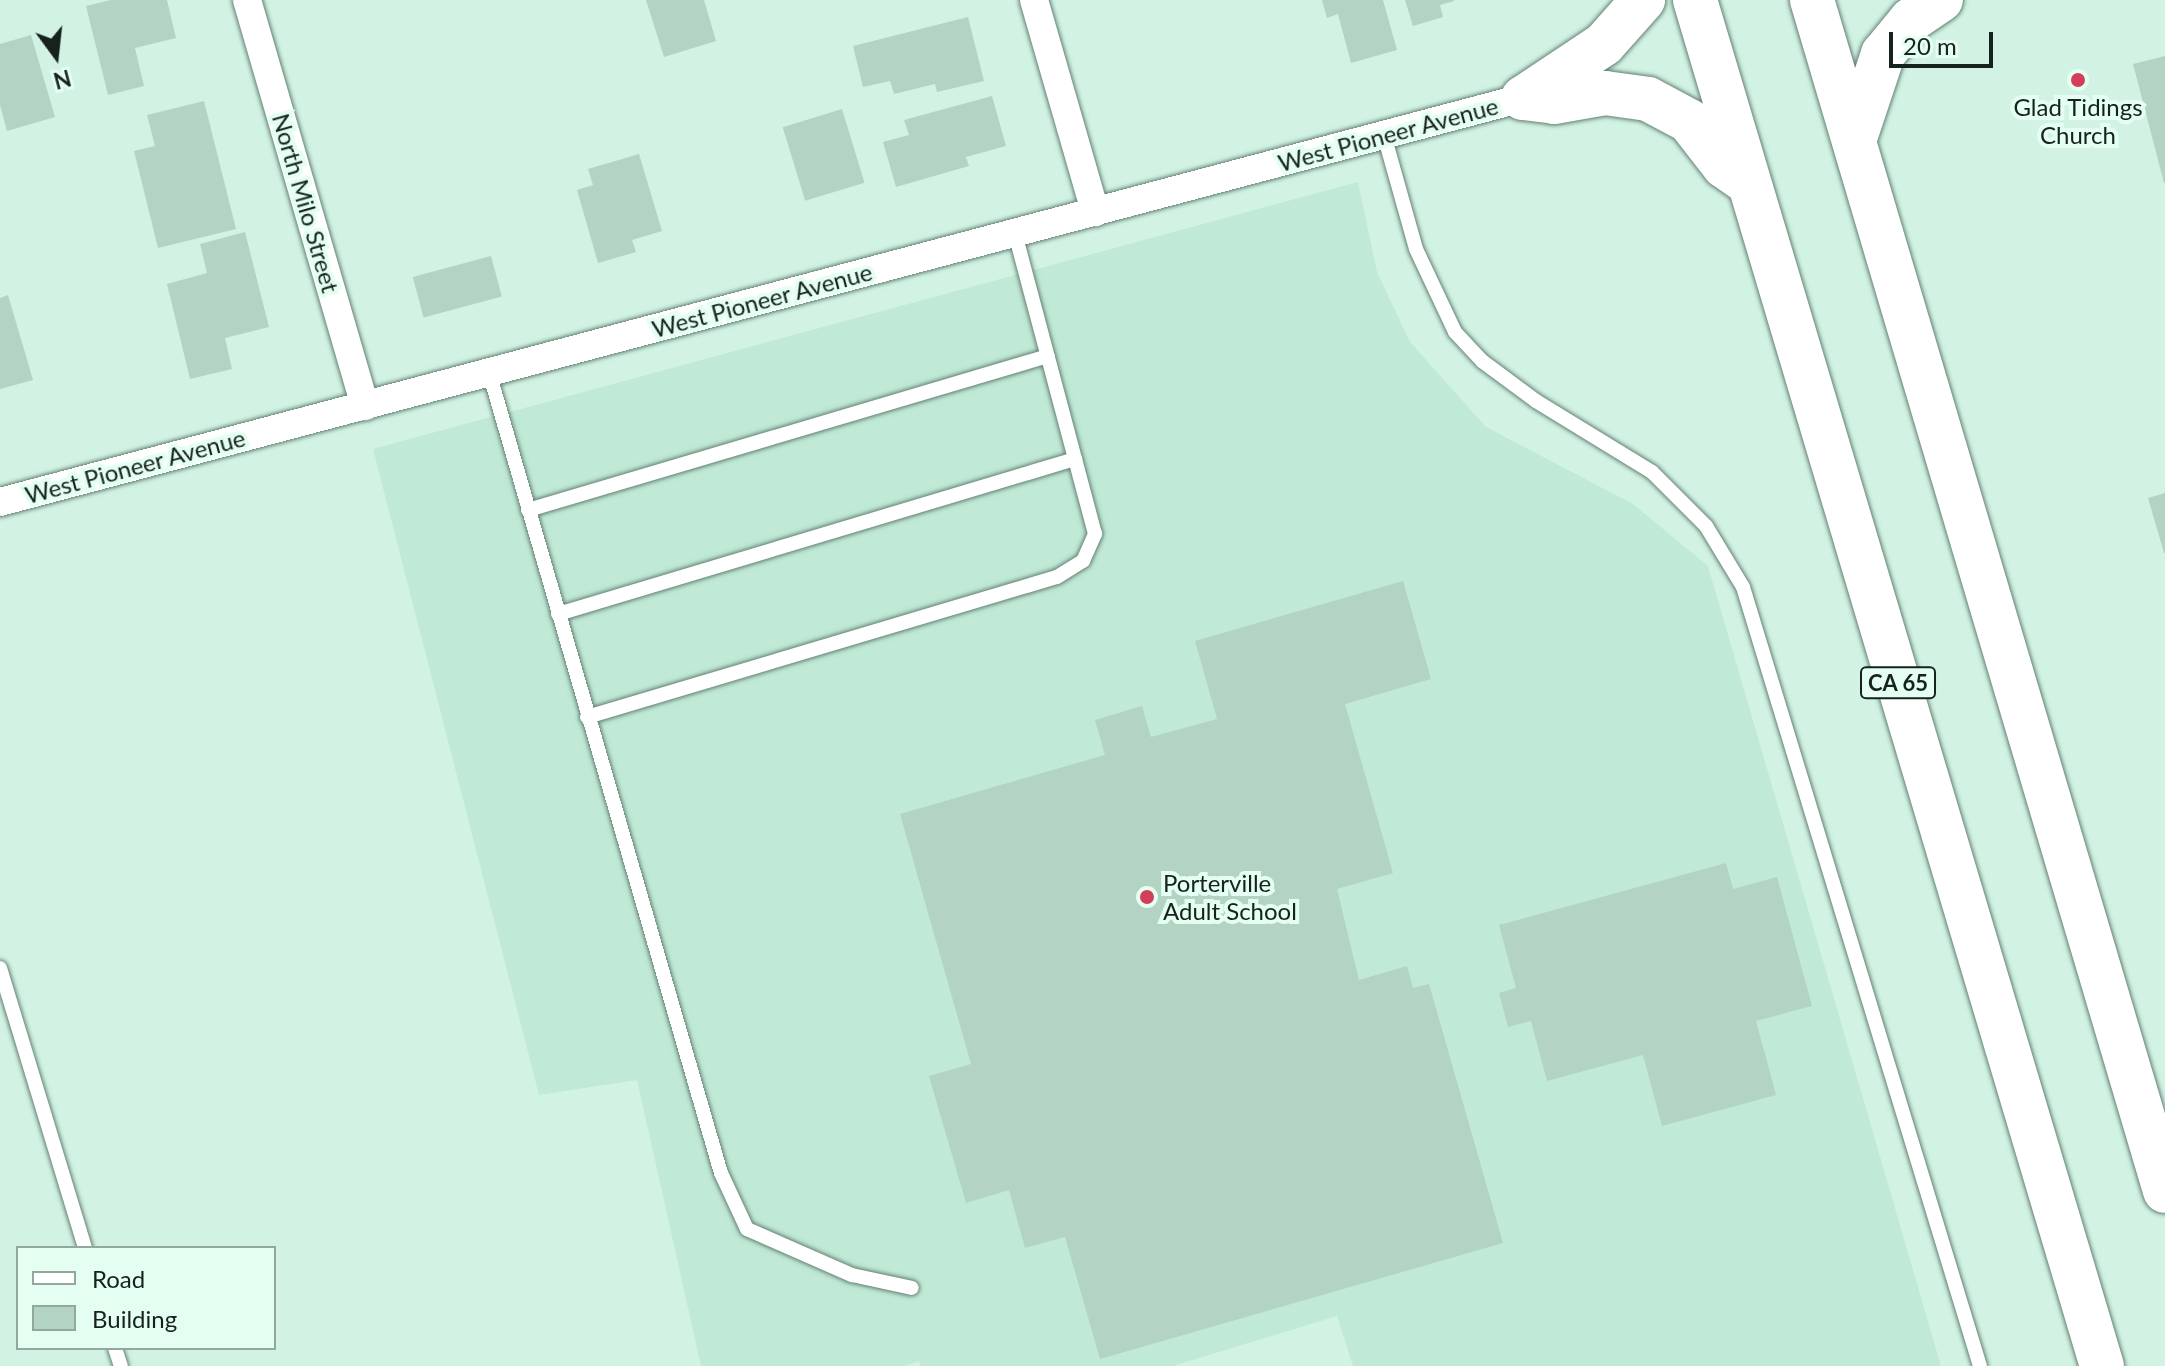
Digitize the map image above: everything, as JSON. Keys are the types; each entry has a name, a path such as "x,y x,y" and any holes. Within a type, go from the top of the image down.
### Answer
{"highway":[{"path":"1523,98 1604,44 1643,0"},
{"name":"CA 65","path":"1695,0 2102,1366"},
{"path":"1812,0 2165,1191"},
{"path":"1854,141 1883,54 1911,20 1941,0"},
{"path":"1523,98 1554,102 1605,93 1648,99 1689,121 1724,166 1749,183"}],"street":[{"name":"North Milo Street","path":"247,0 365,406"},
{"path":"1034,0 1095,212"},
{"name":"West Pioneer Avenue","path":"0,502 1523,98"}],"lane":[{"path":"1384,135 1416,249 1455,332 1482,361 1536,401 1652,472 1706,526 1743,587 1980,1366"},
{"path":"587,717 1057,577 1083,561 1095,534 1015,233"},
{"path":"528,510 1048,356"},
{"path":"489,372 721,1173 747,1229 852,1275 912,1288"},
{"path":"558,614 1075,459"},
{"path":"0,968 84,1246"}],"shaded area":[{"name":"Porterville Adult School","path":"1358,182 1377,272 1410,342 1486,427 1633,504 1708,566 1941,1366 1353,1366 1337,1316 1173,1366 920,1366 919,1361 904,1366 701,1366 637,1080 539,1095 373,449"}],"building":[{"path":"111,0 167,0 176,38 135,48 144,86 108,95 86,6"},
{"path":"646,0 704,0 716,41 664,57"},
{"path":"1322,0 1383,0 1397,50 1351,63 1338,14 1327,18"},
{"path":"1405,0 1454,1 1440,5 1443,17 1413,26"},
{"path":"968,17 984,81 937,92 935,84 894,94 890,81 863,87 853,46"},
{"path":"31,35 55,117 7,131 0,105 0,44"},
{"path":"2165,56 2165,183 2164,183 2133,64"},
{"path":"992,96 1006,146 966,157 969,166 896,187 883,142 909,135 904,120"},
{"path":"204,101 236,229 158,248 134,151 155,146 147,115"},
{"path":"842,109 865,183 805,201 783,127"},
{"path":"639,154 662,231 632,240 636,252 598,263 577,190 593,185 588,169"},
{"path":"245,232 269,327 225,338 232,369 190,379 167,284 207,273 200,244"},
{"path":"491,256 502,297 424,318 413,277"},
{"path":"8,295 33,380 0,389 0,298"},
{"path":"2165,493 2165,553 2164,553 2148,498"},
{"path":"1403,581 1431,679 1345,704 1393,873 1337,889 1359,980 1407,966 1413,988 1429,984 1503,1243 1100,1359 1065,1237 1025,1248 1009,1190 966,1203 929,1076 971,1064 900,814 1105,755 1095,720 1142,706 1151,737 1217,719 1195,641"},
{"path":"1726,863 1733,889 1777,877 1812,1006 1756,1021 1776,1095 1662,1126 1643,1055 1547,1081 1531,1021 1508,1027 1499,993 1516,988 1499,925"}],"place":[{"name":"Glad Tidings Church","path":"2078,80"},
{"name":"Porterville Adult School","path":"1147,897"}]}
